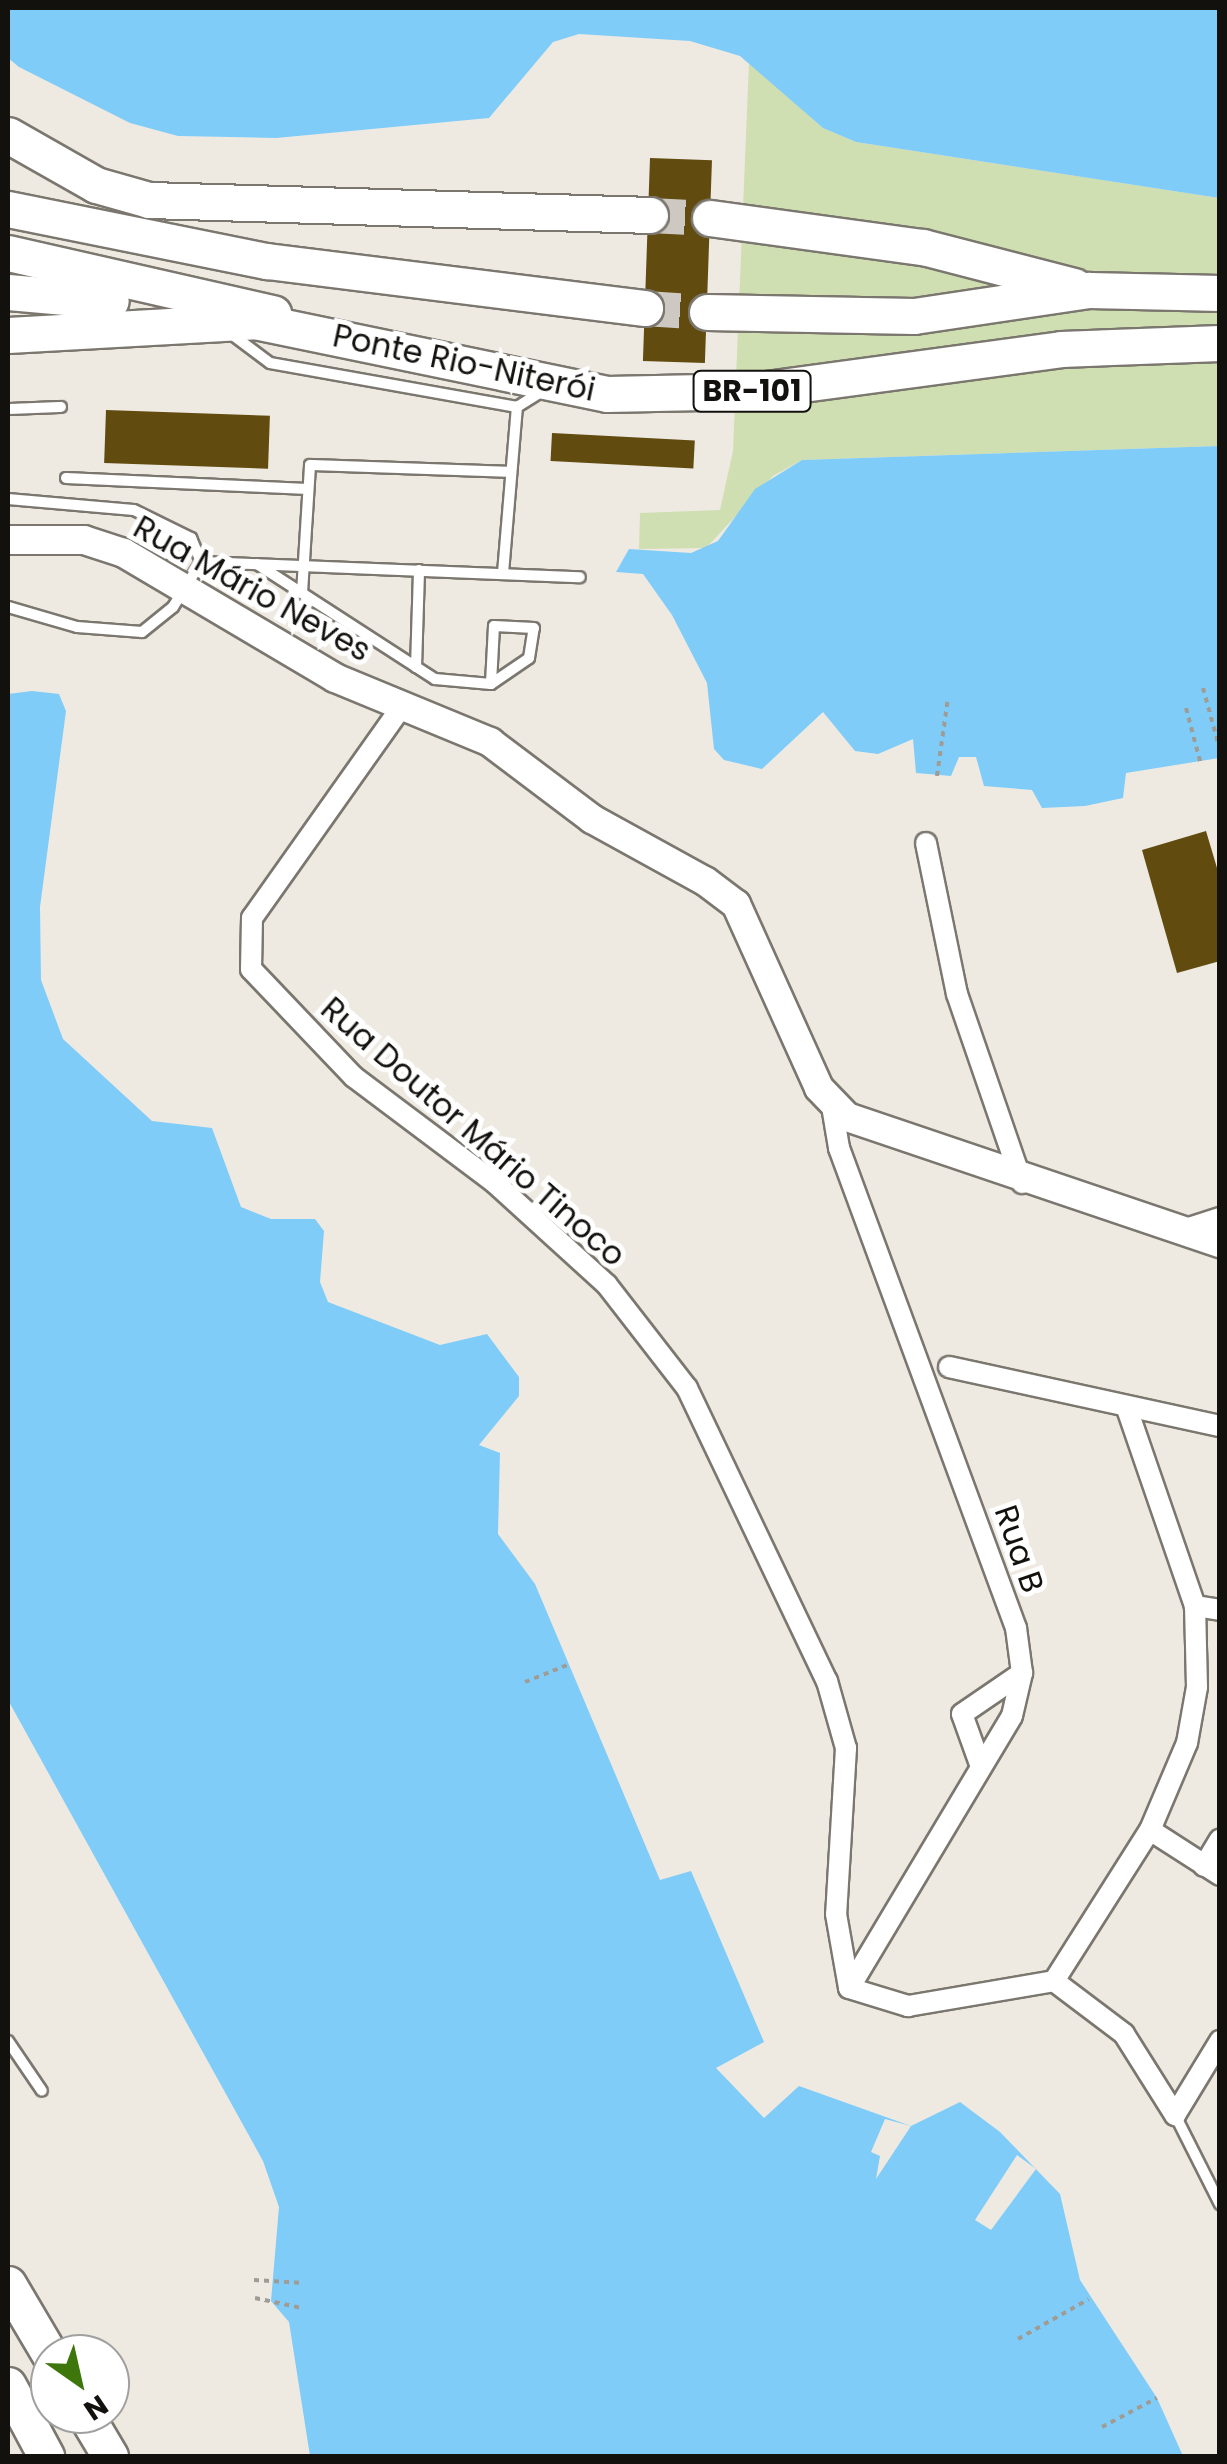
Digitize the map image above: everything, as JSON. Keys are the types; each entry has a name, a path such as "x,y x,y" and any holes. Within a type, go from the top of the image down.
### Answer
{"highway":[{"path":"8,135 96,185 149,200 650,215"},
{"path":"8,198 44,221"},
{"name":"Ponte Rio-Niterói","path":"8,209 44,221 267,261 645,308"},
{"path":"710,218 923,247 1090,290"},
{"path":"8,253 258,303 272,323"},
{"path":"707,312 914,316 1090,290 1220,293"},
{"path":"8,292 272,323"},
{"name":"Ponte Rio-Niterói","path":"8,335 272,323 550,387 751,391 1061,349 1220,344"},
{"path":"8,2284 38,2334"},
{"path":"8,2384 46,2456"},
{"path":"97,2434 110,2456"}],"street":[{"name":"Rua Mário Neves","path":"8,540 84,540 195,575 400,709 490,742 592,819 736,904 832,1106"},
{"name":"Rua Doutor Mário Tinoco","path":"400,709 252,918 251,969 354,1077 495,1182 607,1285 687,1388 801,1624 841,1731 848,1791 836,1914 849,1988"},
{"path":"926,843 956,994 1022,1183"},
{"path":"832,1106 1022,1183 1189,1228 1220,1242"},
{"name":"Rua B","path":"832,1106 839,1148 1016,1628 1022,1673 1012,1716 849,1988"},
{"path":"1189,1228 1220,1218"},
{"path":"948,1368 1220,1426"},
{"path":"1054,1981 1150,1830 1187,1743 1195,1606 1128,1408"},
{"path":"1195,1606 1220,1610"},
{"path":"980,1764 962,1714 1022,1673"},
{"path":"1150,1830 1212,1871 1220,1839"},
{"path":"849,1988 908,2006 1054,1981 1124,2034 1174,2115 1220,2042"}],"lane":[{"path":"216,323 270,364 517,407 550,387"},
{"path":"8,409 61,407"},
{"path":"502,574 517,407"},
{"path":"302,593 310,465 509,472"},
{"path":"66,478 308,489"},
{"path":"8,499 134,510 190,538 195,575"},
{"path":"8,606 77,627 142,632 195,575 256,564 580,578"},
{"path":"256,564 435,679 491,684 530,658 534,628 494,626 491,684"},
{"path":"416,667 419,570"},
{"path":"8,2041 42,2092"},
{"path":"1174,2115 1220,2204"}],"path":[{"path":"1204,688 1220,750"},
{"path":"937,776 948,698"},
{"path":"1186,708 1200,761"},
{"path":"525,1682 570,1664"},
{"path":"254,2280 304,2284"},
{"path":"255,2298 302,2308"},
{"path":"1018,2340 1089,2299"},
{"path":"1102,2427 1157,2398"}],"green space":[{"path":"749,62 823,128 856,142 1219,198 1219,446 802,460 773,476 706,548 639,549 640,513 720,510 733,451"}],"water":[{"path":"8,8 1219,8 1219,198 856,142 823,128 740,56 690,41 579,34 553,42 489,118 276,138 178,136 130,123 19,67 8,58"},
{"path":"1219,446 1219,758 1126,773 1123,798 1085,806 1042,808 1032,790 984,786 976,757 959,757 951,776 916,773 913,739 878,754 855,751 823,712 762,769 724,760 714,749 707,683 672,615 643,574 616,572 629,549 691,553 718,541 755,489 802,460"},
{"path":"8,694 59,694 66,711 40,907 41,980 63,1039 152,1121 212,1128 241,1207 271,1219 315,1219 324,1231 320,1282 328,1302 440,1345 487,1334 519,1377 519,1396 479,1445 500,1453 498,1534 535,1584 660,1880 691,1871 764,2042 716,2068 764,2118 799,2086 911,2126 960,2102 1000,2132 1060,2194 1080,2280 1157,2398 1183,2456 310,2456 289,2322 271,2301 279,2207 263,2161 8,1700"}],"pier":[{"path":"885,2119 911,2126 876,2179 880,2156 871,2152"},
{"path":"1017,2155 1036,2169 991,2230 975,2220"}],"building":[{"path":"650,158 712,160 705,363 643,361"},
{"path":"106,410 270,416 268,469 104,463"},
{"path":"552,433 695,440 693,468 551,461"},
{"path":"1206,831 1220,878 1220,961 1177,973 1142,850"}],"tunnel":[{"path":"650,215 710,218"},
{"path":"645,308 707,312"}]}
